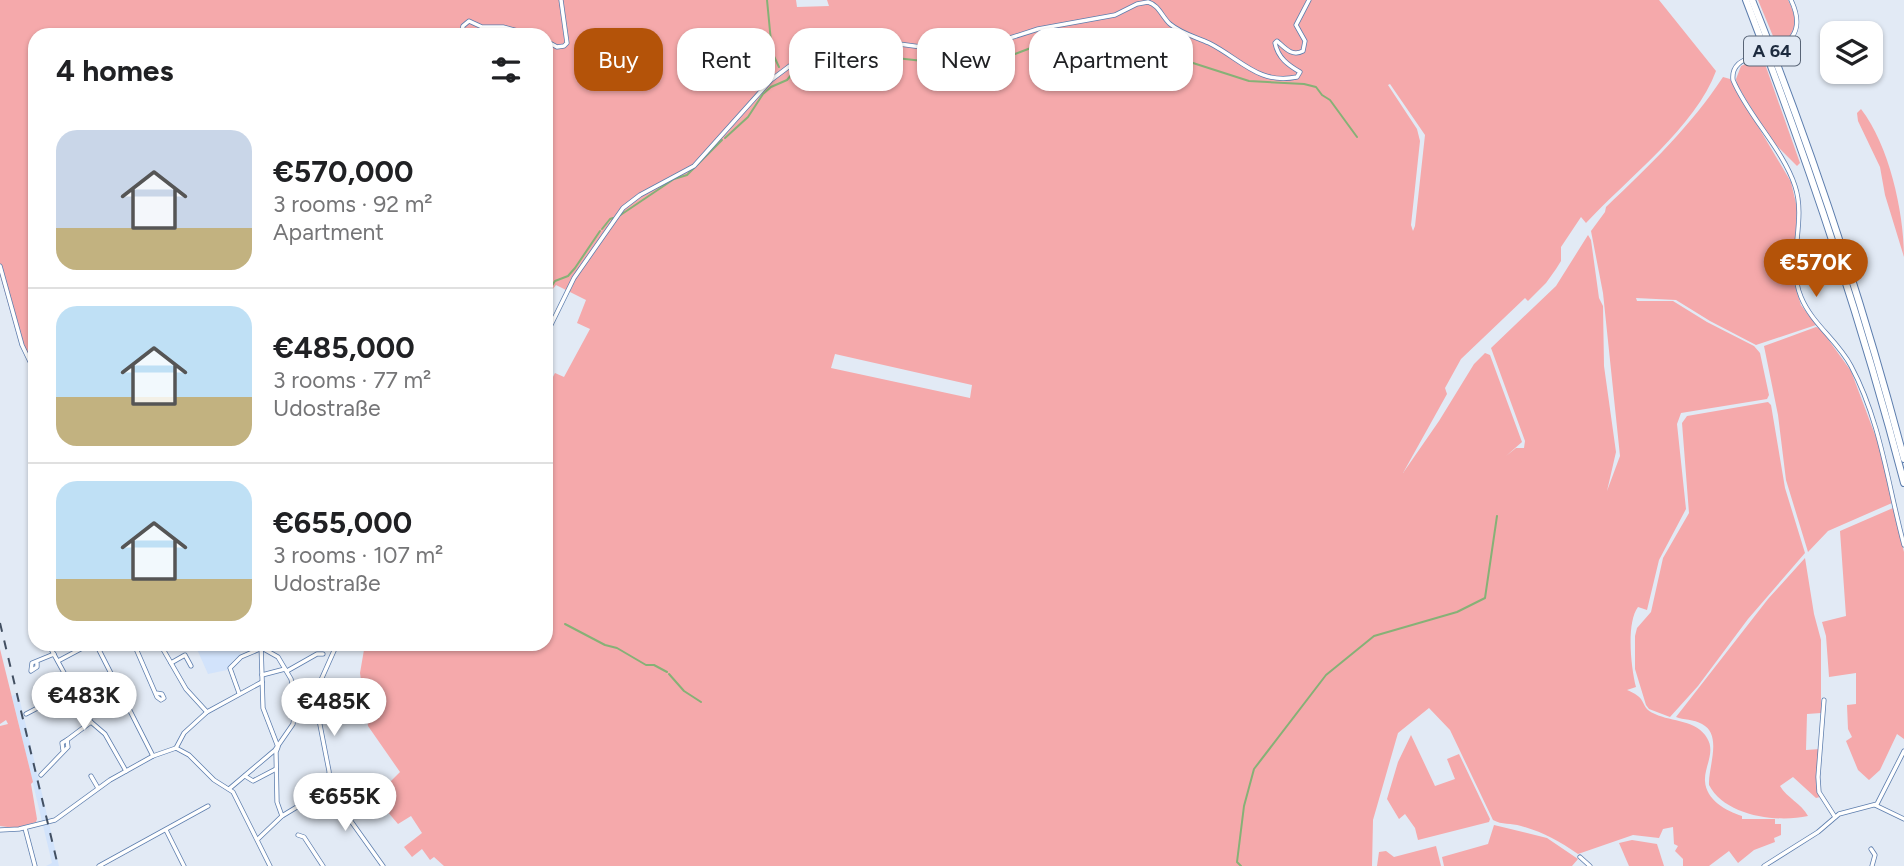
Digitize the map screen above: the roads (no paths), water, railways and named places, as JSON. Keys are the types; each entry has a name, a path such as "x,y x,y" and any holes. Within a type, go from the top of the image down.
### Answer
{"highway":[{"name":"A 64","path":"1746,0 1845,275 1904,483"},
{"name":"A 64","path":"1752,0 1819,180 1869,333 1904,459"}],"street":[{"path":"553,45 557,47 567,43 561,0"},
{"path":"553,324 575,278 623,208 640,195 694,166 771,80 790,64 813,51 877,41 950,51 970,51 1038,29 1115,15 1137,4 1148,2 1158,9 1170,24 1219,48 1253,72 1288,79 1297,77 1300,72 1285,62 1275,43 1277,41 1290,52 1303,51 1305,41 1296,25 1309,0"},
{"path":"1779,47 1791,39 1797,27 1798,16 1791,0"},
{"path":"463,28 465,23 469,22 482,27 507,28"},
{"path":"1760,53 1738,64 1732,72 1733,80 1795,186 1799,210 1796,269 1800,294 1847,360 1861,389 1882,448 1904,545"},
{"path":"0,265 22,345 28,357"},
{"path":"52,651 91,722 105,734 126,771"},
{"path":"58,661 77,651"},
{"path":"100,651 153,756"},
{"path":"137,651 156,693"},
{"path":"164,651 186,689 207,712"},
{"path":"239,693 230,668 252,651"},
{"path":"261,651 264,711 278,747 277,802 282,816"},
{"path":"229,789 278,747 292,727 296,701 291,680 275,654 270,651"},
{"path":"334,651 314,694 330,787 338,804 383,866"},
{"path":"37,663 54,654"},
{"path":"262,675 286,670 317,654 323,654"},
{"path":"171,663 185,655 191,666"},
{"path":"0,830 25,828 61,818 98,788 153,756 176,747 184,733 207,712 262,682"},
{"path":"26,714 75,691"},
{"path":"296,701 314,694"},
{"path":"1824,700 1819,793 1835,817"},
{"path":"41,775 63,750 61,743 91,722"},
{"path":"176,747 234,794 270,866"},
{"path":"1764,866 1818,832 1842,813 1875,805 1884,794 1904,751"},
{"path":"245,776 253,781 276,769"},
{"path":"92,776 98,788"},
{"path":"257,839 282,816 330,787"},
{"path":"1875,805 1904,819"},
{"path":"99,866 208,806"},
{"path":"25,828 35,866"},
{"path":"166,830 184,866"},
{"path":"298,835 305,839 323,866"},
{"path":"1871,849 1875,855 1872,866"},
{"path":"1580,857 1590,866"}],"waterway":[{"path":"767,0 772,52 779,67"},
{"path":"903,59 968,66 987,59 998,67 1005,55 1029,49"},
{"path":"1193,63 1249,81 1316,87 1330,100 1357,137"},
{"path":"725,138 748,117 763,94 789,78"},
{"path":"619,216 674,179 687,175 722,140"},
{"path":"602,229 613,218"},
{"path":"553,284 568,276 600,231"},
{"path":"1241,866 1237,862 1244,806 1254,769 1326,675 1374,636 1457,612 1485,598 1497,516"},
{"path":"565,624 646,665 654,665 667,672"},
{"path":"669,674 684,691 701,702"}],"railway":[{"path":"0,623 58,866"}]}
